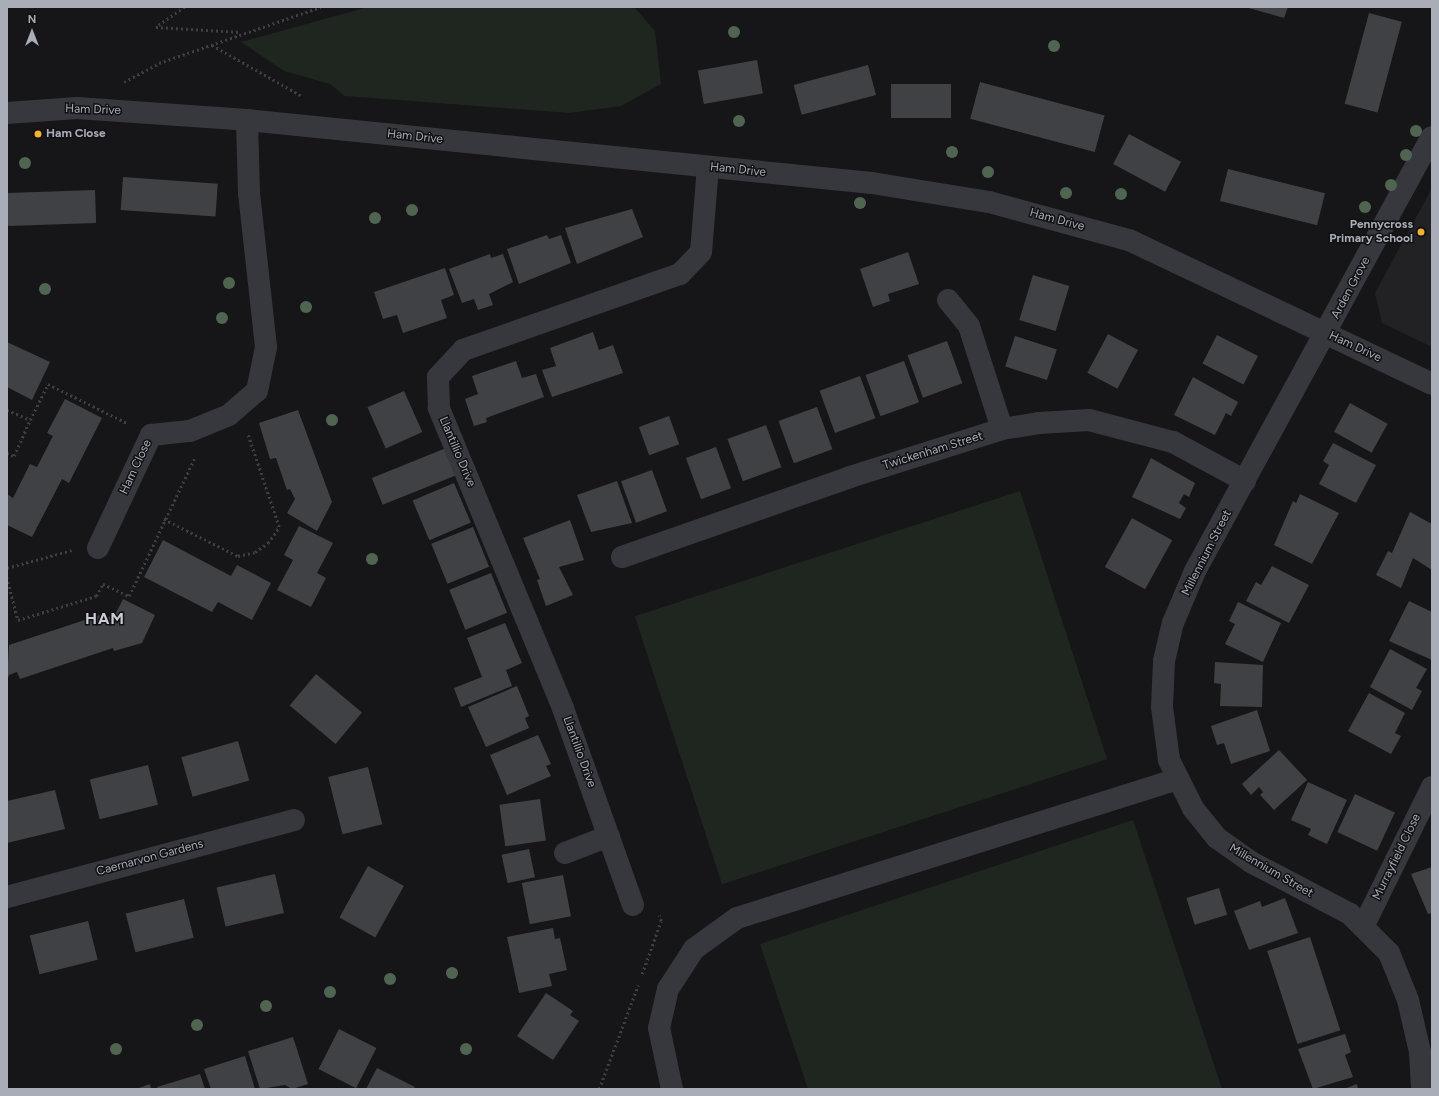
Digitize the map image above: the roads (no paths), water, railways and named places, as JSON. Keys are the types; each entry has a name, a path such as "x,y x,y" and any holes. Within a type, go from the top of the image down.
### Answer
{"street":[{"name":"Ham Drive","path":"7,113 77,108 247,120 872,183 989,202 1129,240 1432,384"},
{"name":"Ham Close","path":"99,545 152,435 190,431 229,415 257,391 266,347 249,193 247,120"},
{"name":"Arden Grove","path":"1326,333 1432,136"},
{"name":"Llantillio Drive","path":"634,905 563,708 439,408 438,377 462,350 680,274 702,252 708,167"},
{"path":"948,300 969,326 1002,429"},
{"name":"Millennium Street","path":"1326,333 1195,571 1173,622 1164,661 1162,707 1169,760 1193,808 1217,838 1251,862 1350,914 1389,953 1408,1000 1420,1052 1425,1086"},
{"name":"Twickenham Street","path":"622,557 850,477 1002,429 1089,420 1173,442 1245,480"},
{"path":"672,1089 659,1028 668,989 694,948 737,918 1179,779"},
{"name":"Murrayfield Close","path":"1363,927 1432,787"},
{"name":"Caernarvon Gardens","path":"7,897 294,820"},
{"path":"565,853 609,836"}],"place":[{"name":"Ham Close","path":"38,134"},
{"name":"Pennycross Primary School","path":"1421,232"}],"district":[{"name":"HAM","path":"105,619"}]}
